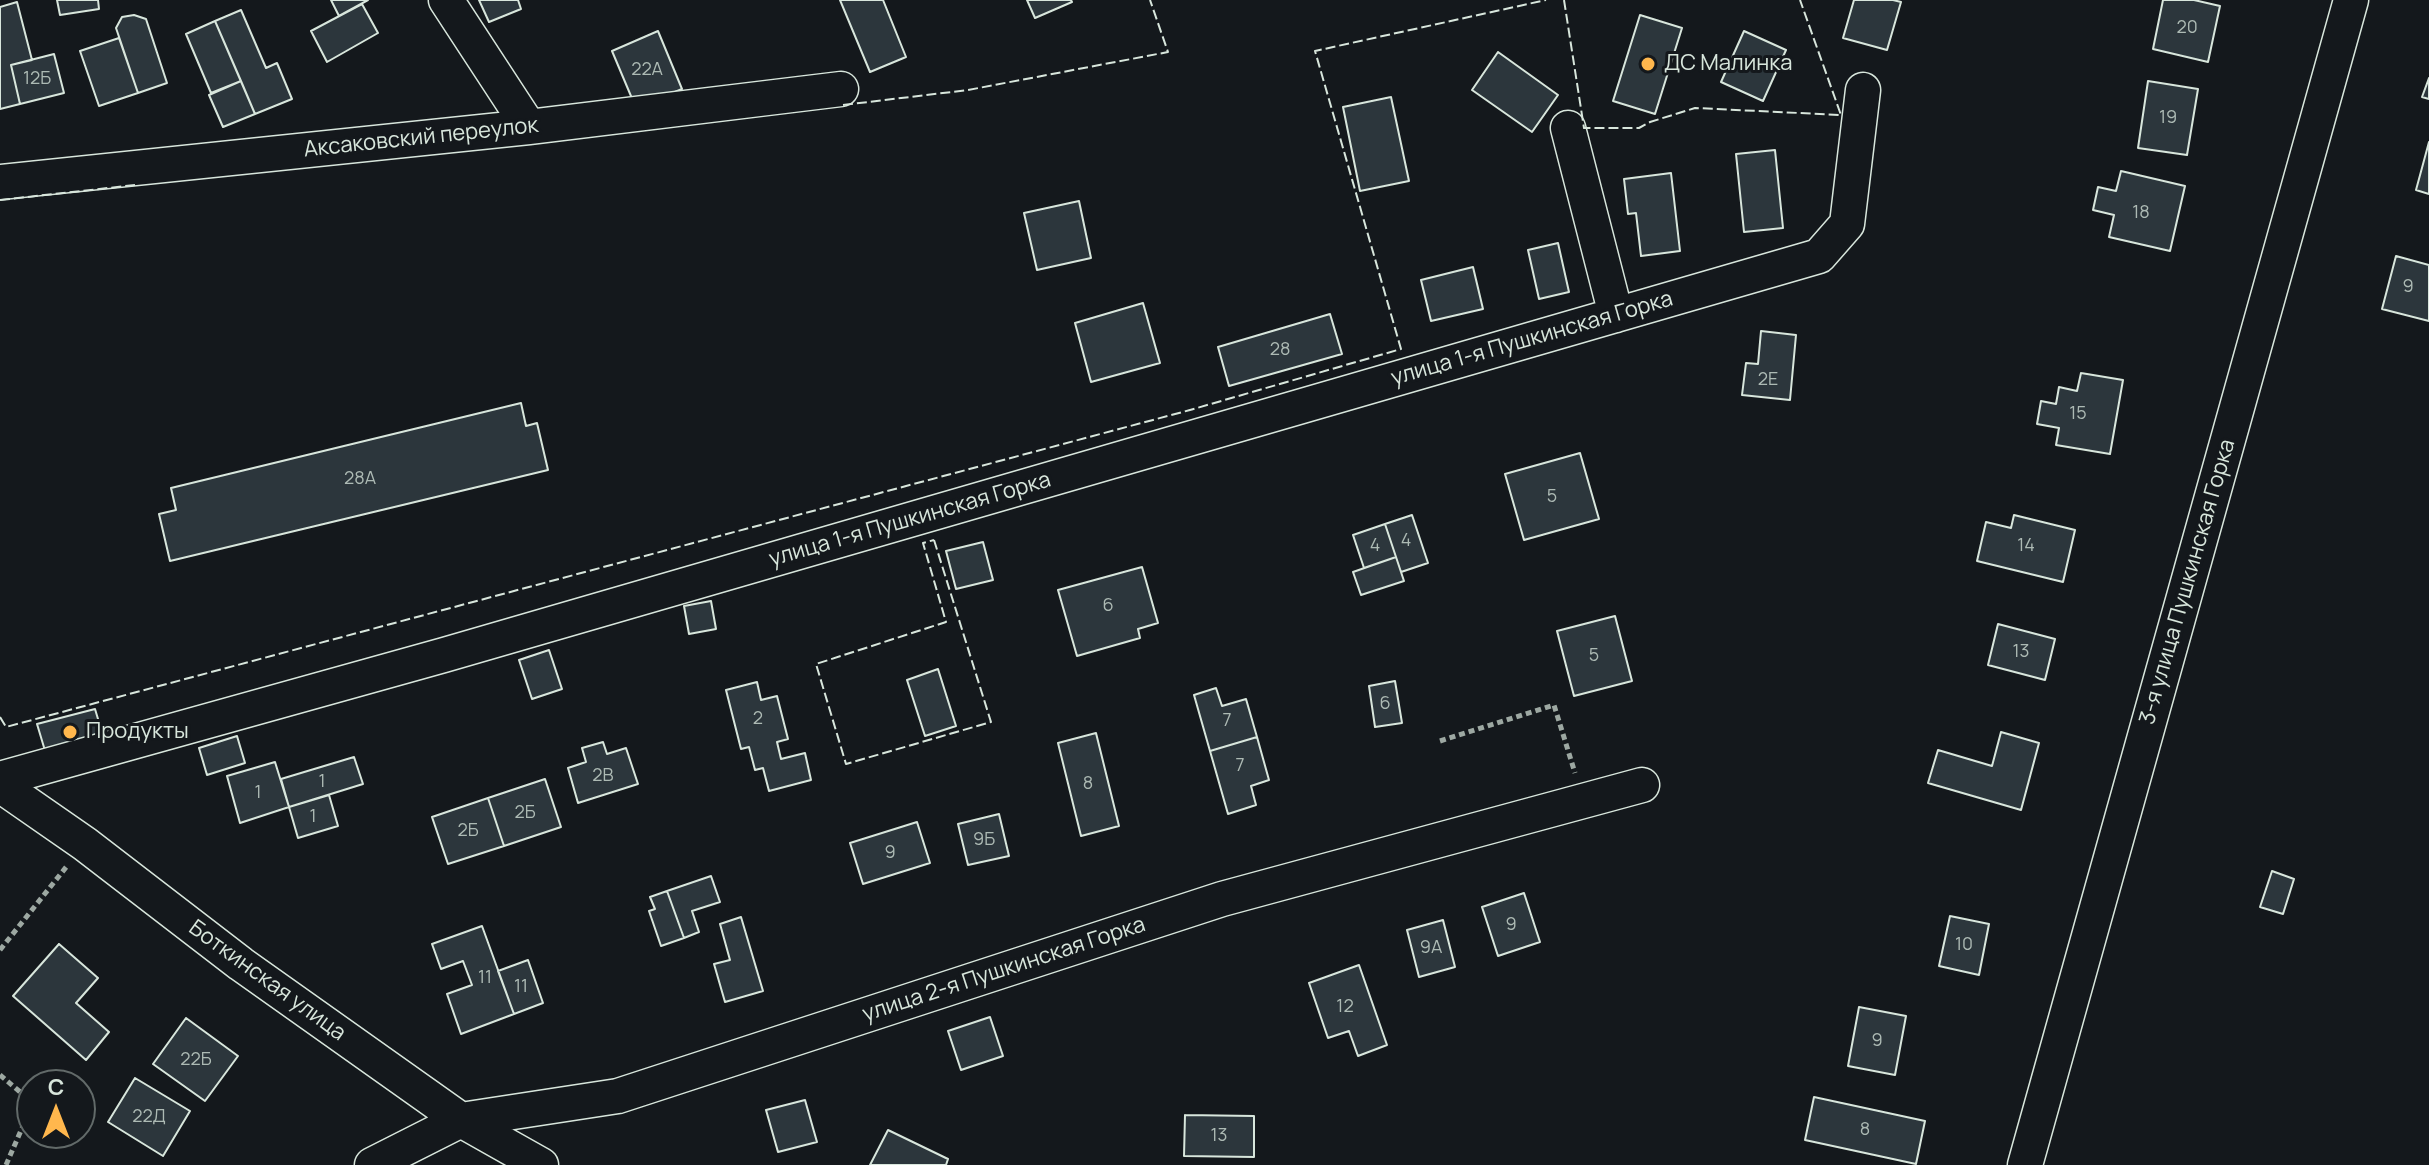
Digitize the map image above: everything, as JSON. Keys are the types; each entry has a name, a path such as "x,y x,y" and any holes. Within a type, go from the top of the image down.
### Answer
{"street":[{"path":"446,0 529,127"},
{"name":"3-я улица Пушкинская Горка","path":"2025,1165 2351,0"},
{"name":"Аксаковский переулок","path":"0,182 529,127 841,89"},
{"name":"улица 1-я Пушкинская Горка","path":"0,782 1819,256 1847,224 1863,90"},
{"path":"1568,128 1616,315"},
{"name":"Боткинская улица","path":"0,782 241,964 461,1120 541,1165"},
{"name":"улица 2-я Пушкинская Горка","path":"372,1165 461,1120 618,1096 1222,899 1642,785"}],"path":[{"path":"1440,741 1554,705 1584,801"},
{"path":"0,950 85,844"},
{"path":"0,1075 16,1089"},
{"path":"6,1165 16,1141"}],"building":[{"path":"57,0 98,0 99,9 60,15"},
{"path":"331,0 368,0 339,16"},
{"path":"479,0 518,0 521,9 489,22"},
{"path":"840,0 883,0 906,57 870,72"},
{"path":"1027,0 1071,0 1072,2 1035,18"},
{"path":"1854,0 1901,2 1887,50 1843,38"},
{"path":"2163,0 2194,0 2220,6 2208,62 2153,49"},
{"path":"17,2 32,60 11,65 20,104 0,109 0,7"},
{"path":"362,4 378,33 327,62 311,31"},
{"path":"241,10 266,68 277,63 292,99 255,114 215,21"},
{"path":"134,15 146,19 167,83 138,93 116,28 122,17"},
{"name":"ДС Малинка","path":"1640,15 1682,28 1655,114 1613,101"},
{"path":"215,21 241,81 211,93 186,34"},
{"path":"658,31 682,89 636,108 612,51"},
{"path":"1744,31 1786,50 1763,101 1721,82"},
{"path":"119,38 138,93 99,106 80,51"},
{"path":"1498,52 1558,95 1532,132 1472,90"},
{"path":"54,54 64,93 20,104 11,65"},
{"path":"2429,78 2429,99 2422,97"},
{"path":"241,81 255,114 223,127 209,95"},
{"path":"2148,81 2198,89 2187,155 2138,148"},
{"path":"1391,97 1409,181 1360,191 1343,107"},
{"path":"2429,142 2429,194 2416,190"},
{"path":"1775,150 1783,228 1744,232 1736,154"},
{"path":"2121,171 2185,186 2170,251 2109,237 2114,215 2093,210 2098,187 2116,191"},
{"path":"1671,173 1680,251 1641,256 1636,213 1628,214 1624,179"},
{"path":"1079,201 1091,258 1037,270 1024,213"},
{"path":"1558,243 1569,292 1539,299 1528,250"},
{"path":"2396,256 2429,265 2429,321 2382,309"},
{"path":"1473,267 1483,309 1431,321 1421,280"},
{"path":"1143,303 1160,363 1091,382 1075,323"},
{"path":"1330,314 1342,354 1229,386 1218,347"},
{"path":"1761,331 1796,335 1790,400 1742,395 1746,363 1758,364"},
{"path":"2081,373 2123,380 2110,454 2056,445 2059,428 2037,424 2041,401 2056,404 2059,387 2077,391"},
{"path":"521,403 526,426 537,423 548,470 170,561 159,514 176,510 171,488"},
{"path":"1580,453 1599,519 1524,540 1505,474"},
{"path":"1412,515 1428,563 1401,572 1385,524"},
{"path":"2014,515 2075,530 2063,582 1977,561 1986,522 2011,528"},
{"path":"1385,524 1396,557 1364,568 1353,535"},
{"path":"983,542 993,580 956,589 946,551"},
{"path":"1396,557 1404,581 1361,595 1353,572"},
{"path":"1142,567 1158,623 1138,629 1140,638 1077,656 1058,590"},
{"path":"711,601 716,629 689,634 684,606"},
{"path":"1615,616 1632,681 1574,696 1557,631"},
{"path":"1998,624 2055,639 2045,680 1988,665"},
{"path":"549,650 562,689 532,699 519,660"},
{"path":"938,669 956,726 925,736 907,680"},
{"path":"1395,681 1402,723 1375,727 1369,686"},
{"path":"757,682 761,700 777,696 788,739 777,742 781,759 805,753 811,780 769,791 763,768 755,770 749,747 741,749 726,690"},
{"path":"1216,688 1222,706 1246,699 1257,737 1210,751 1194,695"},
{"name":"Продукты","path":"95,709 104,739 46,754 37,724"},
{"path":"2001,732 2039,743 2021,810 1928,783 1938,750 1992,766"},
{"path":"1096,733 1119,826 1081,836 1058,743"},
{"path":"237,736 245,763 207,775 199,748"},
{"path":"1257,737 1269,780 1251,786 1256,805 1228,814 1210,751"},
{"path":"603,742 607,754 626,748 638,784 578,803 568,768 586,762 582,748"},
{"path":"354,757 363,784 289,807 281,779"},
{"path":"275,762 289,807 240,823 227,776"},
{"path":"545,779 561,827 504,846 488,798"},
{"path":"329,795 338,826 298,838 289,807"},
{"path":"488,798 504,846 448,864 432,817"},
{"path":"999,814 1009,856 968,865 958,824"},
{"path":"917,822 930,863 863,884 850,843"},
{"path":"2272,871 2294,879 2283,914 2260,907"},
{"path":"711,876 720,902 692,911 699,932 684,938 667,891"},
{"path":"667,891 684,938 661,946 649,911 655,909 650,897"},
{"path":"1524,893 1540,942 1498,956 1482,907"},
{"path":"1950,916 1989,924 1979,975 1939,966"},
{"path":"741,917 763,991 725,1002 714,964 730,960 720,924"},
{"path":"1443,920 1455,967 1419,977 1407,930"},
{"path":"482,926 514,1014 461,1034 447,994 472,985 463,961 441,969 432,944"},
{"path":"59,944 98,978 76,1003 109,1032 86,1060 13,996"},
{"path":"528,960 543,1003 514,1014 498,971"},
{"path":"1359,965 1387,1045 1358,1056 1349,1031 1328,1038 1309,983"},
{"path":"1859,1007 1906,1016 1895,1075 1848,1066"},
{"path":"990,1017 1003,1056 961,1070 948,1031"},
{"path":"186,1018 238,1056 205,1101 153,1064"},
{"path":"135,1078 190,1111 163,1156 108,1122"},
{"path":"1814,1097 1925,1121 1916,1164 1805,1140"},
{"path":"805,1100 817,1142 778,1152 766,1110"},
{"path":"1185,1115 1254,1116 1254,1157 1184,1156"},
{"path":"888,1130 948,1159 946,1165 870,1165"}],"fence":[{"path":"843,105 968,90 1168,52 1150,0"},
{"path":"0,717 6,727 1190,410 1401,349 1315,51 1546,0"},
{"path":"1564,0 1584,128 1639,128 1695,108 1841,115 1800,0"},
{"path":"0,200 135,185"},
{"path":"934,540 991,722 846,764 816,664 946,622 923,543 934,540"}],"place":[{"name":"ДС Малинка","path":"1648,64"},
{"name":"Продукты","path":"70,732"}]}
